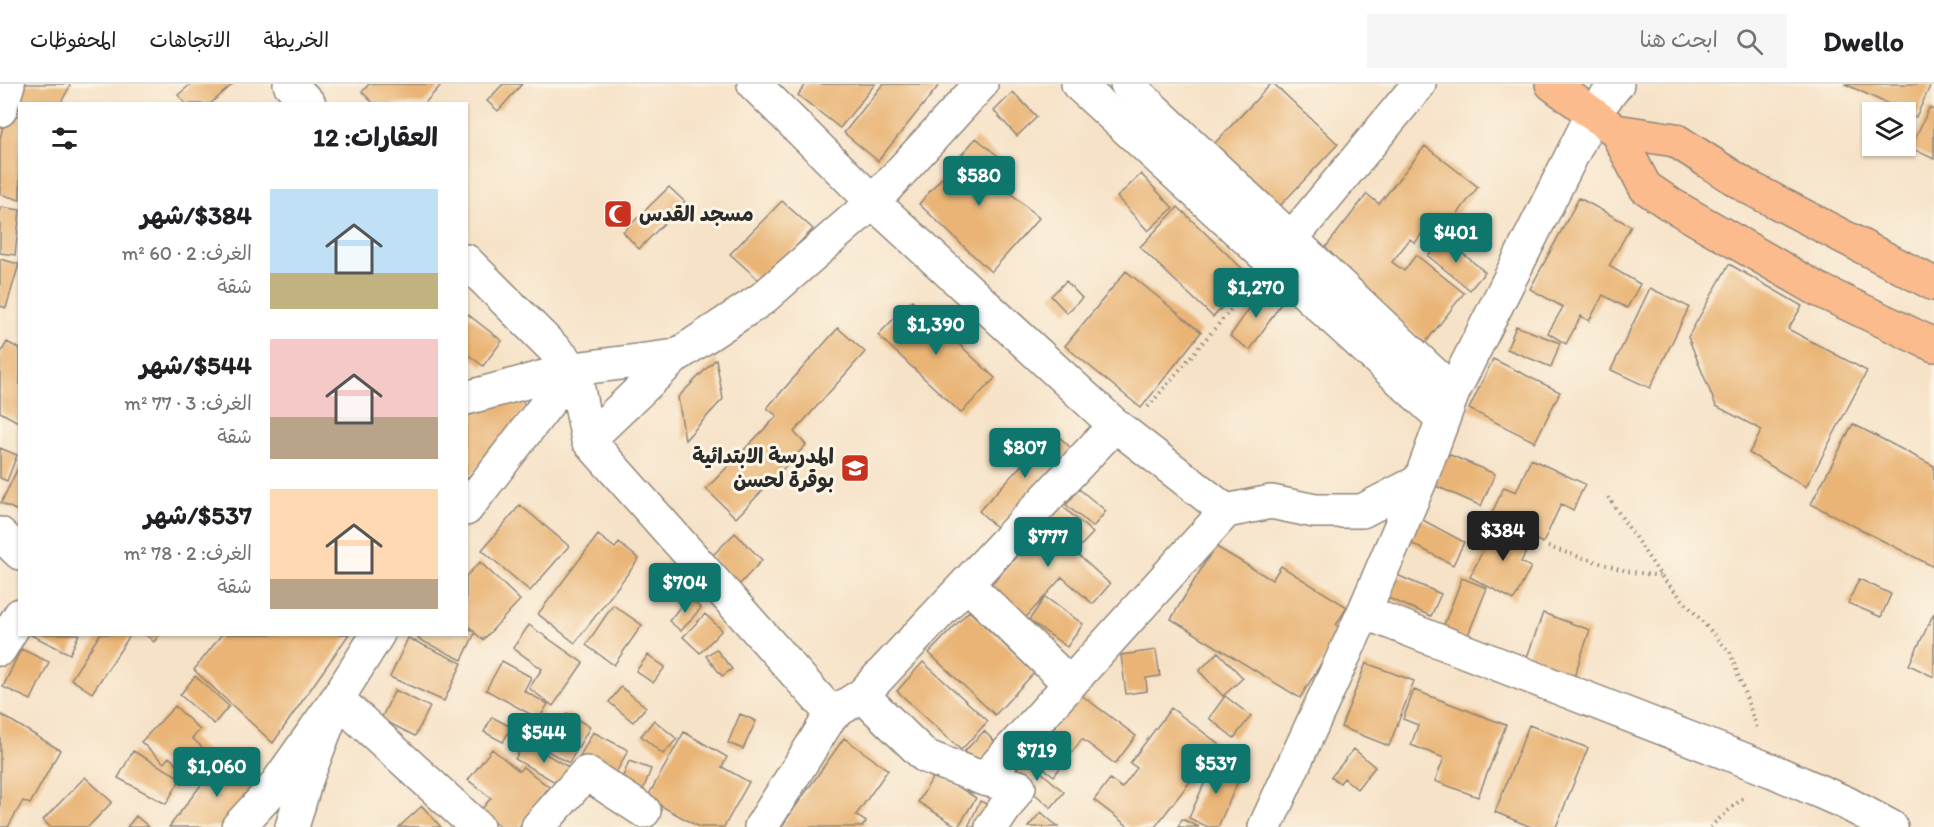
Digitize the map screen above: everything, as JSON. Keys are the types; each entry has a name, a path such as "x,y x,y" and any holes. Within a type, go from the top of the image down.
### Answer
{"main road":[{"path":"1552,84 1604,123 1645,187 1670,204 1817,289 1934,345"},
{"path":"1604,123 1675,140 1748,187 1934,284"}],"street":[{"path":"0,110 8,84"},
{"path":"290,84 307,102"},
{"path":"754,84 873,202 1115,425 1226,512"},
{"path":"588,440 675,356 762,299 873,202 981,84"},
{"path":"1078,84 1282,251 1448,405"},
{"path":"1127,84 1282,251"},
{"path":"1282,251 1419,84"},
{"path":"1265,827 1364,612 1420,482 1448,405 1604,123 1617,84"},
{"path":"468,263 574,369 588,440 832,714"},
{"path":"468,397 574,369 675,356"},
{"path":"468,506 574,369"},
{"path":"761,827 832,714 862,695 968,585 1115,425"},
{"path":"984,779 1226,512 1270,502 1315,511 1362,511 1420,482"},
{"path":"0,534 18,551"},
{"path":"968,585 1070,684"},
{"path":"1364,612 1773,771 1846,803 1891,827"},
{"path":"0,649 18,618"},
{"path":"238,827 273,789 337,699 377,636"},
{"path":"862,695 925,756 984,779 1019,787 992,827"},
{"path":"292,827 306,780 337,699"},
{"path":"337,699 477,827"},
{"path":"538,827 586,773 644,811"}],"path":[{"path":"1115,425 1143,411 1282,251"},
{"path":"1608,497 1661,576 1730,652 1773,771 1710,827"},
{"path":"1548,547 1626,571 1661,576"}],"building":[{"path":"18,84 69,84 70,86 61,102 18,102 18,109 8,104"},
{"path":"191,84 233,84 212,102 184,102 178,95"},
{"path":"369,84 442,84 426,102 372,102 362,92"},
{"path":"503,84 522,84 498,111 487,101"},
{"path":"806,84 875,84 840,128 798,95"},
{"path":"883,84 940,84 878,161 844,133"},
{"path":"1271,84 1274,84 1338,144 1278,208 1212,146"},
{"path":"1845,84 1931,84 1916,117 1916,102 1884,102"},
{"path":"1013,92 1037,117 1017,136 994,111"},
{"path":"1929,108 1934,110 1934,159 1916,150 1916,137"},
{"path":"7,112 18,115 18,199 0,194 0,138"},
{"path":"976,138 1004,161 991,176 1039,218 991,272 919,204"},
{"path":"1425,146 1478,187 1443,233 1430,223 1415,243 1410,239 1392,262 1404,271 1416,255 1464,293 1426,342 1318,257 1367,194 1379,204"},
{"path":"1141,174 1173,208 1148,231 1117,197"},
{"path":"669,187 685,202 639,249 623,232"},
{"path":"1579,198 1631,226 1609,266 1640,284 1627,308 1603,295 1589,321 1581,316 1566,344 1548,333 1563,307 1530,289"},
{"path":"782,201 813,229 761,282 730,254"},
{"path":"0,207 18,210 15,255 0,253"},
{"path":"1178,207 1251,277 1213,317 1140,247"},
{"path":"1443,237 1485,272 1470,290 1428,256"},
{"path":"0,259 18,264 18,267 6,308 0,306"},
{"path":"1729,264 1802,306 1788,329 1867,371 1806,487 1749,453 1762,430 1716,406 1688,337"},
{"path":"1126,271 1201,332 1141,408 1065,346"},
{"path":"1066,281 1082,298 1067,313 1051,296"},
{"path":"1650,288 1689,307 1650,388 1611,370"},
{"path":"1263,289 1282,302 1250,350 1230,336"},
{"path":"912,300 995,378 961,413 878,335"},
{"path":"468,315 502,341 483,366 468,355"},
{"path":"1516,326 1560,343 1551,367 1507,349"},
{"path":"838,328 865,352 794,432 806,445 736,518 706,489 777,416 767,408"},
{"path":"7,342 18,348 18,422 0,412 0,354"},
{"path":"716,359 723,399 685,440 678,397"},
{"path":"1493,359 1560,392 1535,442 1469,409"},
{"path":"517,391 526,408 468,479 468,409"},
{"path":"1853,424 1934,466 1934,567 1811,504"},
{"path":"1053,431 1071,448 997,528 979,511"},
{"path":"0,448 17,455 7,481 0,478"},
{"path":"1448,454 1495,474 1481,506 1434,485"},
{"path":"1531,459 1585,484 1573,510 1561,504 1543,543 1489,519 1504,487 1516,492"},
{"path":"18,468 18,511 1,503"},
{"path":"1079,489 1106,511 1093,527 1066,505"},
{"path":"520,505 569,546 530,591 482,550"},
{"path":"1062,506 1093,533 1075,552 1110,584 1093,604 1062,577 1021,623 985,591"},
{"path":"1419,518 1464,542 1453,565 1407,541"},
{"path":"1496,524 1532,541 1521,562 1531,567 1514,600 1470,577"},
{"path":"735,533 762,560 739,585 711,557"},
{"path":"598,535 615,548 619,543 639,559 575,643 538,614"},
{"path":"1215,546 1272,580 1281,566 1347,607 1336,625 1342,629 1300,698 1171,619"},
{"path":"480,562 520,600 483,640 475,633 462,660 418,639 419,636 468,636 468,629 475,632 468,626 468,574"},
{"path":"1397,575 1441,594 1431,616 1388,598"},
{"path":"1462,578 1487,588 1466,640 1442,630"},
{"path":"1859,579 1891,594 1881,617 1848,603"},
{"path":"688,597 701,608 681,631 669,621"},
{"path":"1045,597 1083,624 1067,647 1029,620"},
{"path":"613,605 642,625 614,665 586,645"},
{"path":"969,611 1034,673 995,715 929,653"},
{"path":"1543,613 1590,630 1574,677 1526,660"},
{"path":"1934,613 1934,677 1909,665"},
{"path":"705,614 722,630 700,653 683,637"},
{"path":"529,625 583,663 553,706 529,688 542,669 513,648"},
{"path":"33,636 78,636 70,654"},
{"path":"99,636 130,636 92,693 71,679"},
{"path":"147,636 158,636 154,642"},
{"path":"220,636 348,636 273,743 194,670"},
{"path":"408,638 462,663 444,701 390,677"},
{"path":"21,649 49,662 31,700 3,687"},
{"path":"716,649 732,669 722,676 706,656"},
{"path":"1156,650 1160,676 1146,678 1147,691 1126,694 1121,655"},
{"path":"1218,652 1243,678 1223,696 1199,671"},
{"path":"648,655 665,667 653,683 636,671"},
{"path":"502,661 531,677 524,691 548,704 539,719 486,690"},
{"path":"923,662 988,721 961,750 897,691"},
{"path":"1366,663 1414,681 1389,746 1341,727"},
{"path":"195,676 229,706 214,724 180,695"},
{"path":"621,687 646,707 633,722 609,702"},
{"path":"395,690 430,707 415,736 381,719"},
{"path":"1414,690 1506,725 1478,797 1435,781 1444,758 1411,745 1418,725 1403,719"},
{"path":"1080,694 1136,736 1115,764 1082,739 1054,776 1031,758"},
{"path":"1225,696 1251,716 1234,738 1209,718"},
{"path":"175,706 200,730 192,738 212,756 191,778 169,757 164,763 141,742"},
{"path":"1171,708 1219,744 1155,827 1129,827 1094,800 1110,779 1122,788 1137,768 1130,763"},
{"path":"567,713 590,727 569,763 546,750"},
{"path":"0,714 60,750 30,804 23,801 8,827 0,827"},
{"path":"740,714 756,721 743,749 728,743"},
{"path":"492,717 511,727 503,742 484,732"},
{"path":"654,720 677,739 663,754 641,736"},
{"path":"1529,725 1588,748 1556,827 1531,827 1495,812"},
{"path":"984,731 999,746 975,771 960,756"},
{"path":"593,732 628,750 615,775 580,756"},
{"path":"684,732 727,757 722,767 749,782 724,827 699,827 647,798"},
{"path":"844,738 888,770 856,815 866,822 862,827 781,827"},
{"path":"525,742 572,769 562,786 515,759"},
{"path":"492,749 519,771 523,767 549,787 519,827 501,827 480,811 491,798 468,780"},
{"path":"1354,749 1375,767 1357,789 1344,778 1340,783 1331,777"},
{"path":"133,751 181,778 166,804 118,778"},
{"path":"223,756 258,783 225,827 169,827"},
{"path":"1023,756 1064,792 1051,808 1010,772"},
{"path":"1215,759 1242,772 1218,827 1208,827 1189,818"},
{"path":"629,761 651,769 642,793 620,784"},
{"path":"936,772 976,798 958,827 918,802"},
{"path":"85,777 112,802 88,827 50,827 43,820"},
{"path":"980,801 993,807 984,827 968,827"},
{"path":"422,806 441,827 399,827"},
{"path":"1041,812 1058,827 1028,827"},
{"path":"136,816 149,827 127,827"},
{"path":"1182,819 1199,827 1178,827"}],"place":[{"name":"مسجد القدس","path":"618,214"},
{"name":"المدرسة الابتدائية بوقرة لحسن","path":"855,468"}]}
